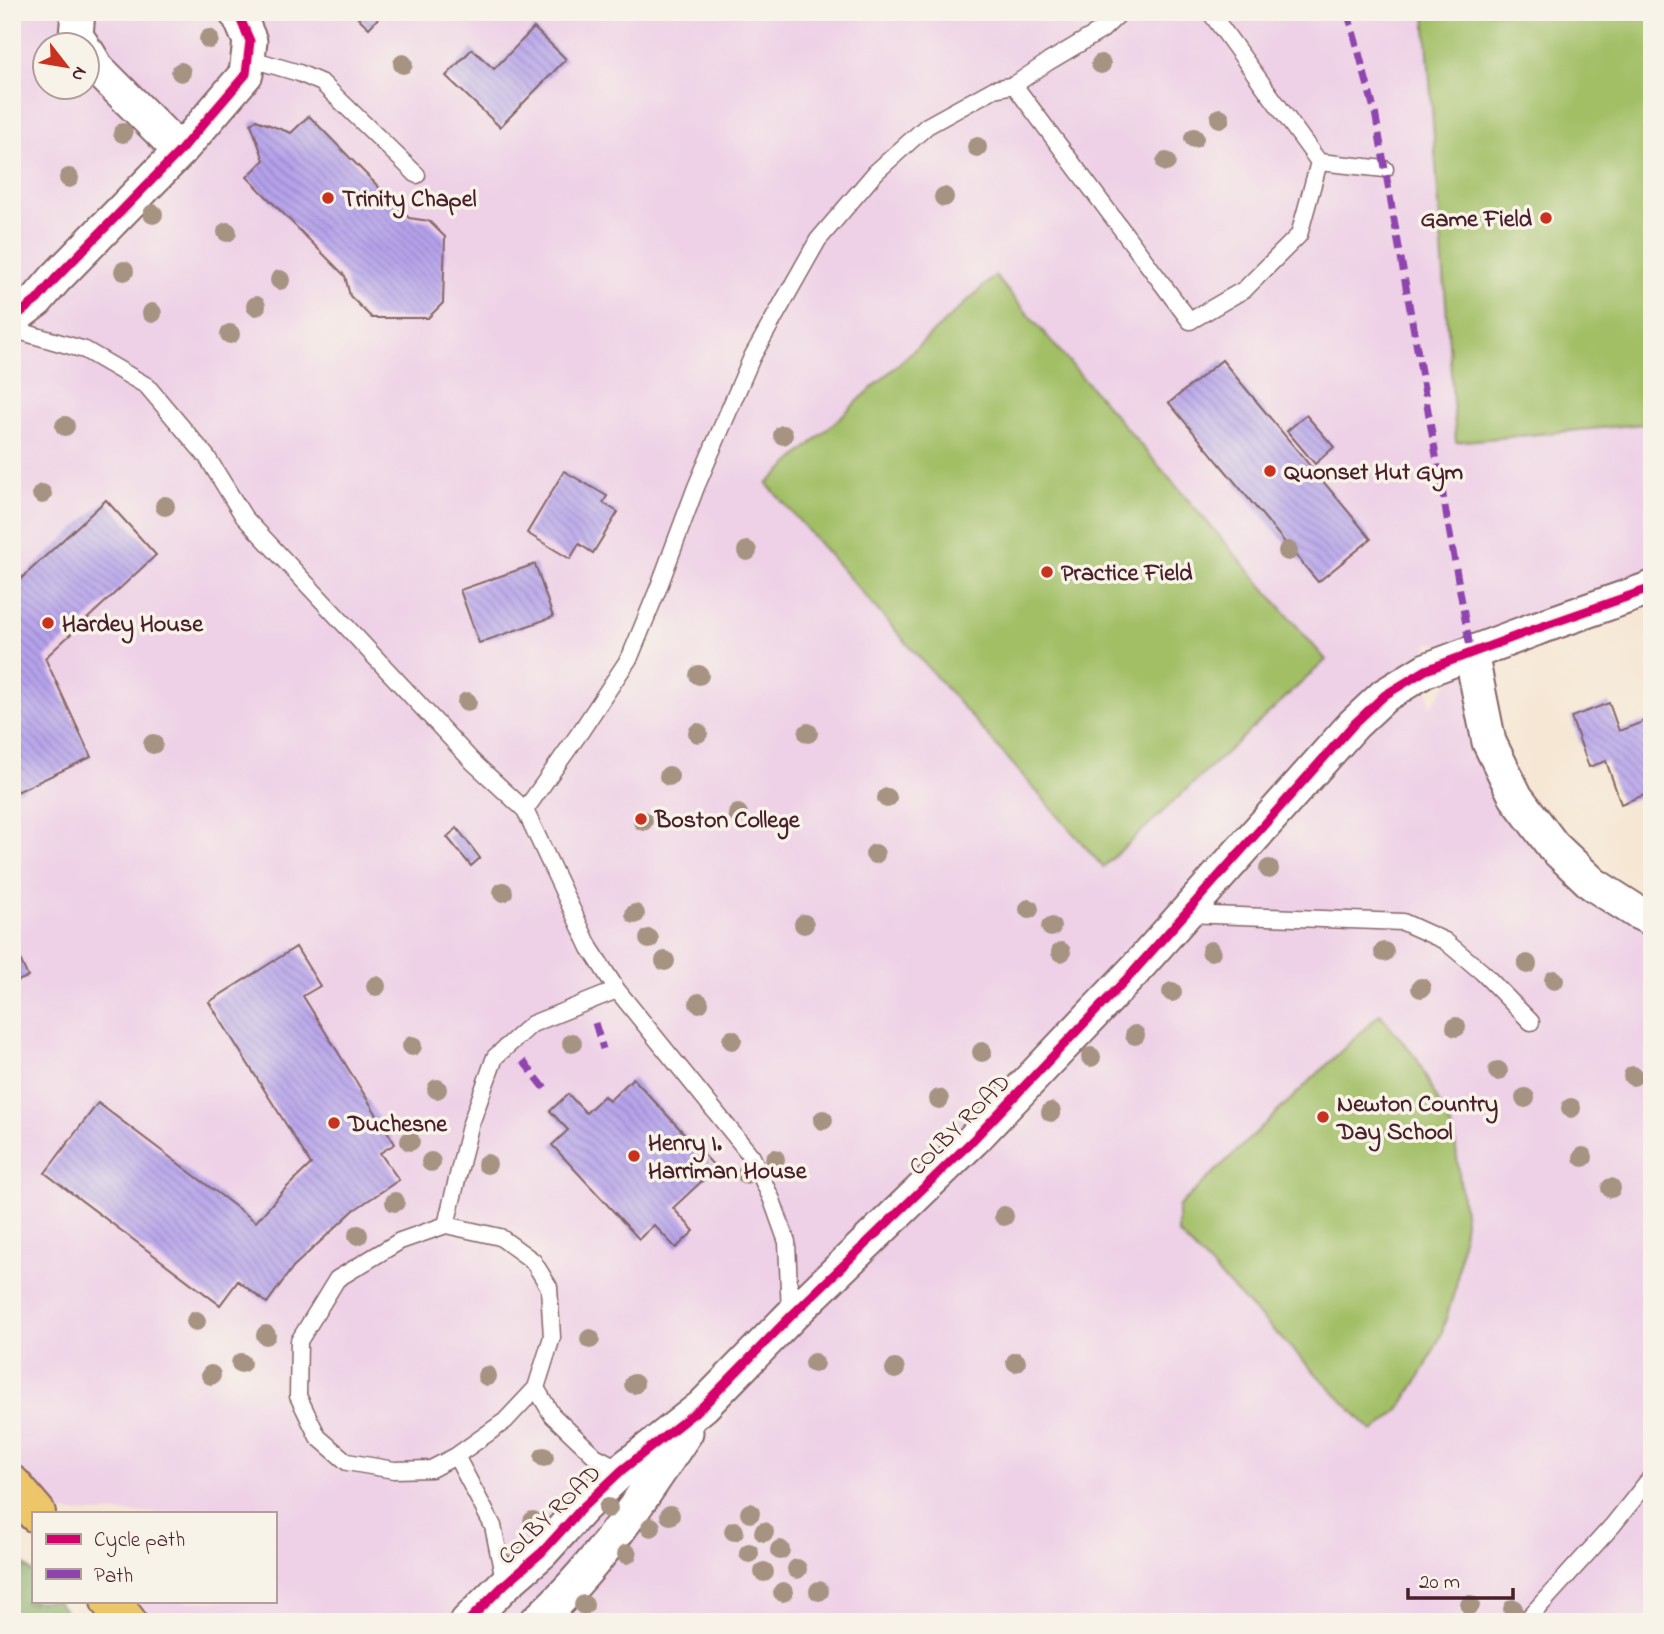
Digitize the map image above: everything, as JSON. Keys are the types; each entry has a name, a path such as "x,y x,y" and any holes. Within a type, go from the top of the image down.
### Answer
{"main road":[{"path":"12,1485 35,1512"},
{"path":"111,1602 127,1622"}],"street":[{"path":"76,32 78,12"},
{"path":"12,318 37,300 180,150 246,74 250,41 235,12"},
{"path":"102,73 180,150"},
{"name":"COLBY ROAD","path":"467,1622 542,1552 622,1470 703,1406 791,1316 973,1140 1082,1026 1354,724 1385,695 1426,670 1652,588"},
{"path":"1471,653 1489,742 1516,797 1553,846 1593,884 1652,919"},
{"name":"COLBY ROAD","path":"536,1622 592,1565 632,1512 703,1406"}],"lane":[{"path":"525,810 630,657 696,487 752,356 818,240 876,172 927,127 994,89 1014,85 1102,30 1121,12"},
{"path":"1210,12 1319,162 1385,169"},
{"path":"248,58 299,73 322,83 417,175"},
{"path":"1014,85 1190,321 1245,289 1299,234 1319,162"},
{"path":"12,329 85,350 146,386 207,457 244,517 473,762 525,810 590,948 617,990 752,1157 772,1199 787,1242 791,1316"},
{"path":"1184,914 1404,922 1445,941 1482,972 1531,1022"},
{"path":"446,1225 470,1126 495,1057 532,1024 617,990"},
{"path":"446,1225 499,1237 533,1261 550,1287 552,1337 536,1388 505,1421 456,1456 431,1469 394,1470 347,1462 318,1437 298,1396 299,1341 337,1279 400,1241 446,1225"},
{"path":"536,1388 552,1415 595,1456 622,1470"},
{"path":"456,1456 493,1526 505,1584"},
{"path":"1525,1622 1652,1476"}],"shaded area":[{"name":"Boston College","path":"12,12 1652,12 1652,588 1471,654 1516,797 1652,919 1652,1622 127,1622 111,1602 276,1602 276,1512 35,1512 12,1485","holes":["1429,642 1470,654 1430,707 1426,670"]}],"green space":[{"name":"Game Field","path":"1425,12 1652,12 1652,423 1456,442"},
{"name":"Practice Field","path":"995,276 1326,660 1103,867 767,484"},
{"path":"1380,1014 1417,1059 1454,1133 1465,1221 1456,1286 1441,1335 1424,1370 1398,1411 1373,1432 1178,1233 1178,1207"},
{"path":"12,1550 32,1573 32,1602 58,1602 76,1622 12,1622"}],"building":[{"path":"352,12 384,12 369,28"},
{"path":"534,28 566,59 500,127 446,76 472,49 494,69"},
{"name":"Trinity Chapel","path":"309,116 409,218 429,221 445,237 443,303 428,318 372,318 350,296 345,276 247,177 264,160 251,124 256,120 291,133"},
{"name":"Quonset Hut Gym","path":"1222,360 1371,539 1318,582 1169,403"},
{"path":"1306,415 1334,447 1315,464 1287,431"},
{"path":"564,471 607,496 603,503 618,512 593,553 579,544 570,559 527,533"},
{"name":"Hardey House","path":"106,500 156,555 45,658 91,757 17,792 12,783 12,587"},
{"path":"535,564 553,617 479,643 460,590"},
{"path":"1609,703 1619,731 1648,720 1652,731 1652,751 1647,753 1652,766 1652,792 1621,804 1606,761 1589,767 1571,717"},
{"path":"457,828 480,858 471,866 447,837"},
{"path":"12,941 28,977 12,983"},
{"name":"Duchesne","path":"296,947 320,986 303,996 395,1144 380,1153 399,1180 354,1210 293,1267 267,1303 238,1281 220,1305 45,1173 98,1103 256,1222 311,1164 209,1002"},
{"name":"Henry I. Harriman House","path":"633,1078 716,1168 673,1208 694,1231 676,1248 654,1225 639,1239 552,1145 568,1130 550,1111 568,1094 586,1113 604,1096 609,1101"}],"marked path":[{"path":"1347,12 1375,112 1471,653"},
{"path":"595,1023 603,1049"},
{"path":"523,1061 547,1091"}],"cycle path":[{"path":"12,319 37,300 180,151 246,74 250,41 235,12"},
{"path":"467,1622 542,1552 622,1470 703,1406 791,1316 973,1140 1134,971 1354,724 1385,695 1426,670 1652,588"}],"place":[{"name":"Trinity Chapel","path":"328,198"},
{"name":"Game Field","path":"1546,218"},
{"name":"Quonset Hut Gym","path":"1270,471"},
{"name":"Practice Field","path":"1047,572"},
{"name":"Hardey House","path":"48,623"},
{"name":"Boston College","path":"641,819"},
{"name":"Newton Country Day School","path":"1323,1117"},
{"name":"Duchesne","path":"334,1123"},
{"name":"Henry I. Harriman House","path":"634,1156"}]}
